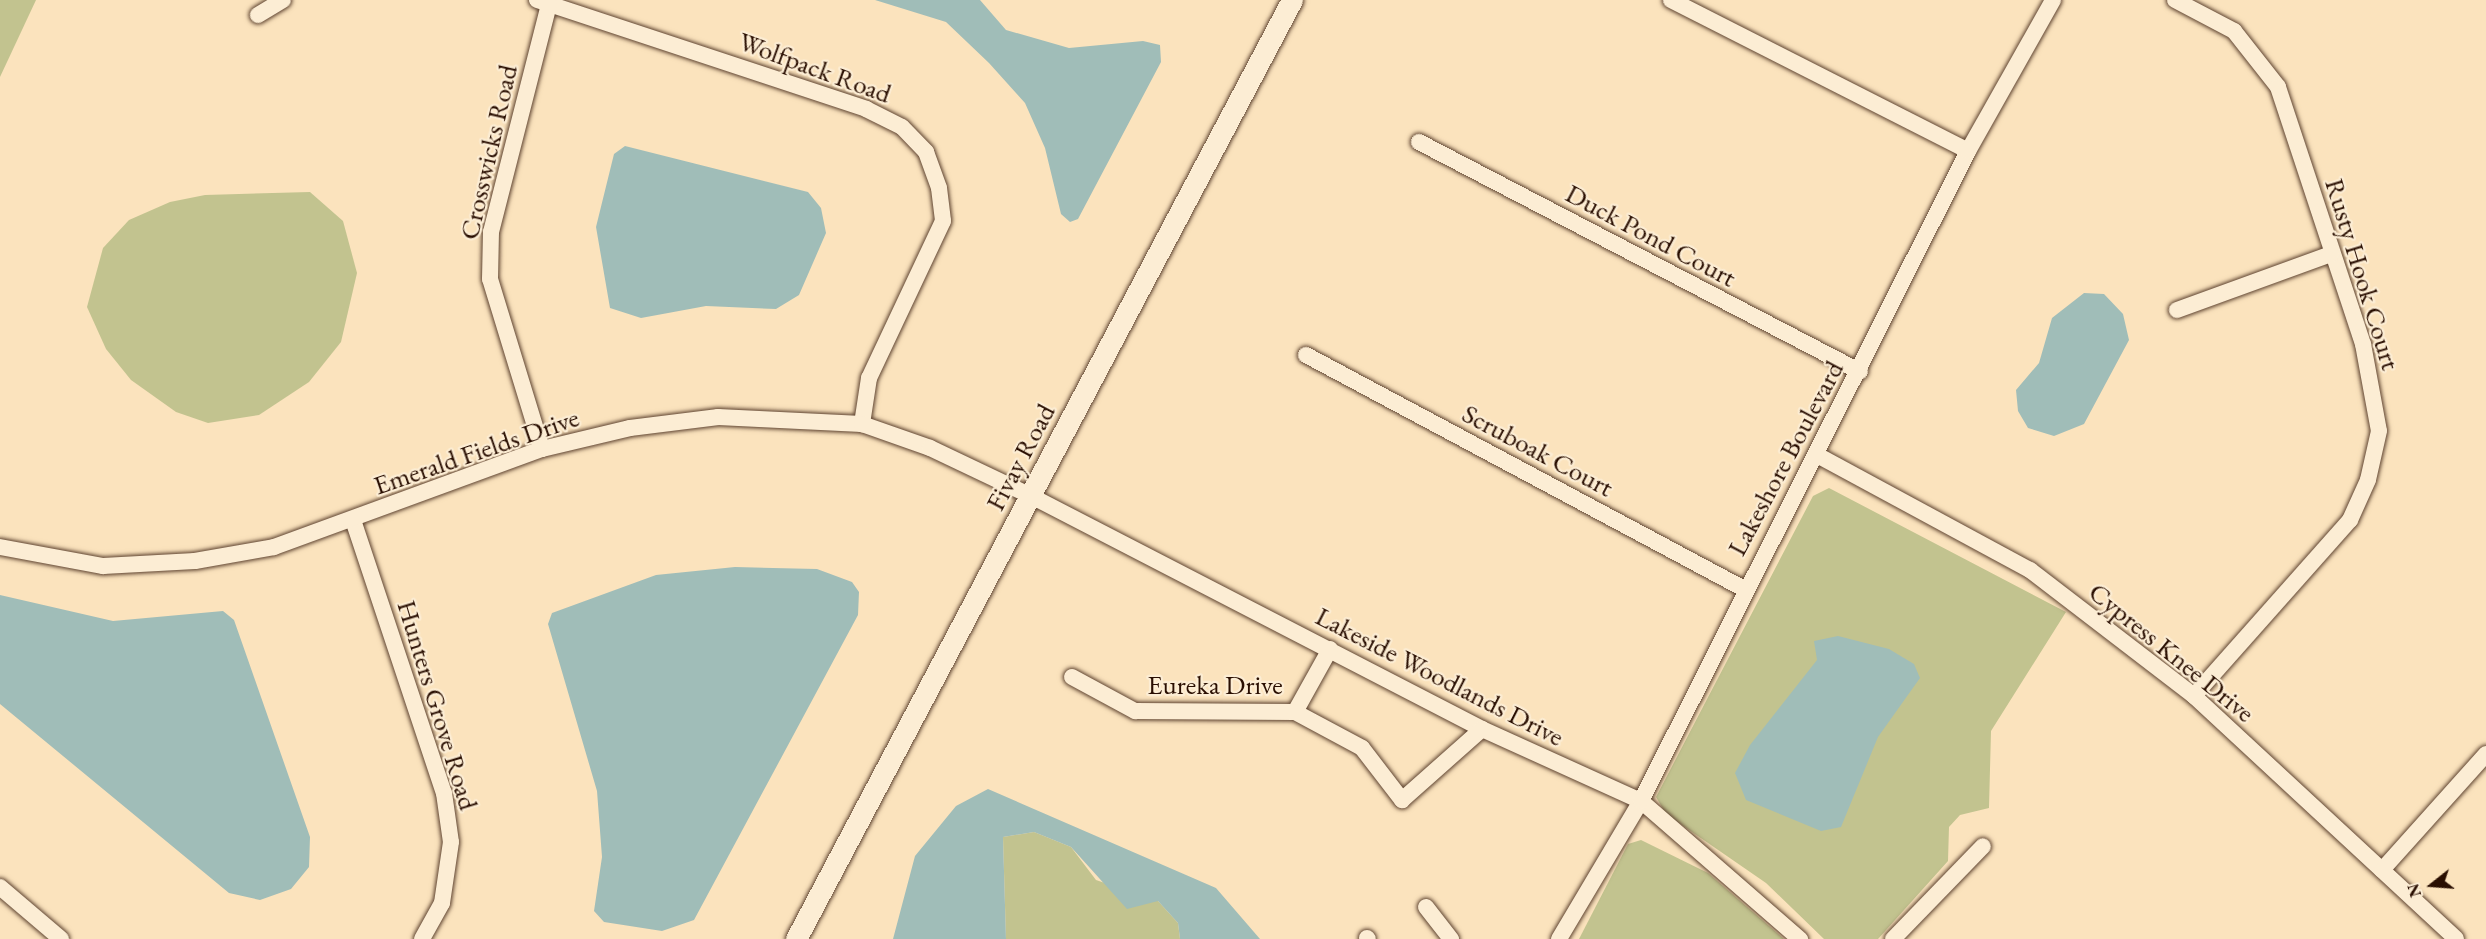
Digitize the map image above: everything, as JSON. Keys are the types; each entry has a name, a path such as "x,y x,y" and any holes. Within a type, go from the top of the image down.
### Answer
{"street":[{"path":"258,15 283,0"},
{"name":"Fivay Road","path":"796,939 1292,0"},
{"path":"1671,0 1968,151"},
{"name":"Lakeshore Boulevard","path":"1559,939 1641,801 1745,589 1819,456 1968,151 2053,0"},
{"name":"Rusty Hook Court","path":"2175,0 2234,31 2278,87 2331,254 2363,345 2379,431 2368,480 2350,520 2194,696"},
{"name":"Wolfpack Road","path":"543,2 866,109 902,127 926,152 939,188 943,221 869,378 862,423"},
{"name":"Crosswicks Road","path":"542,449 490,279 491,232 543,2"},
{"name":"Duck Pond Court","path":"1419,142 1860,372"},
{"path":"2177,310 2331,254"},
{"name":"Scruboak Court","path":"1306,355 1745,589"},
{"name":"Emerald Fields Drive","path":"0,547 103,566 195,561 274,547 542,449 630,428 718,417 862,423 930,448 1031,496"},
{"name":"Cypress Knee Drive","path":"1819,456 2030,570 2194,696 2456,939"},
{"name":"Lakeside Woodlands Drive","path":"1031,496 1482,729 1641,801 1800,939"},
{"name":"Hunters Grove Road","path":"353,520 444,793 448,862 442,903 423,939"},
{"name":"Eureka Drive","path":"1072,676 1135,711 1295,712 1330,650"},
{"path":"1295,712 1362,748 1402,800 1482,729"},
{"path":"2382,870 2486,754"},
{"path":"1893,939 1983,846"},
{"path":"0,887 61,939"},
{"path":"1426,907 1451,939"}],"green space":[{"path":"0,0 36,0 0,77"},
{"path":"310,192 343,221 357,273 341,342 309,382 259,415 208,423 176,412 131,380 106,349 87,307 103,248 129,220 170,202 205,195"},
{"path":"1829,488 2066,612 1991,731 1989,808 1960,815 1949,827 1948,861 1878,939 1824,939 1766,883 1666,814 1656,797 1813,496"},
{"path":"1034,832 1071,847 1096,880 1158,901 1178,923 1180,939 1006,939 1003,837"},
{"path":"1641,840 1708,873 1784,939 1579,939 1628,844"}],"water":[{"path":"875,0 980,0 1006,30 1069,48 1143,41 1160,45 1161,62 1078,219 1070,222 1061,214 1045,148 1025,103 989,63 946,22"},
{"path":"625,146 808,192 821,208 826,233 799,295 776,309 706,306 641,318 610,308 596,227 614,154"},
{"path":"2084,293 2104,294 2123,314 2129,340 2084,424 2054,436 2028,428 2018,411 2016,390 2039,363 2052,318"},
{"path":"735,567 817,569 852,582 859,592 858,615 694,920 662,931 604,922 594,911 602,857 597,791 548,624 552,613 656,575"},
{"path":"0,595 113,621 223,611 234,620 310,837 309,867 291,889 260,900 229,893 0,704"},
{"path":"1838,636 1889,649 1914,664 1920,678 1878,737 1841,827 1821,831 1746,800 1735,773 1750,745 1817,660 1814,641"},
{"path":"988,789 1216,888 1260,939 1180,939 1178,923 1158,901 1127,909 1071,847 1034,832 1003,837 1006,939 893,939 915,856 956,806"}]}
